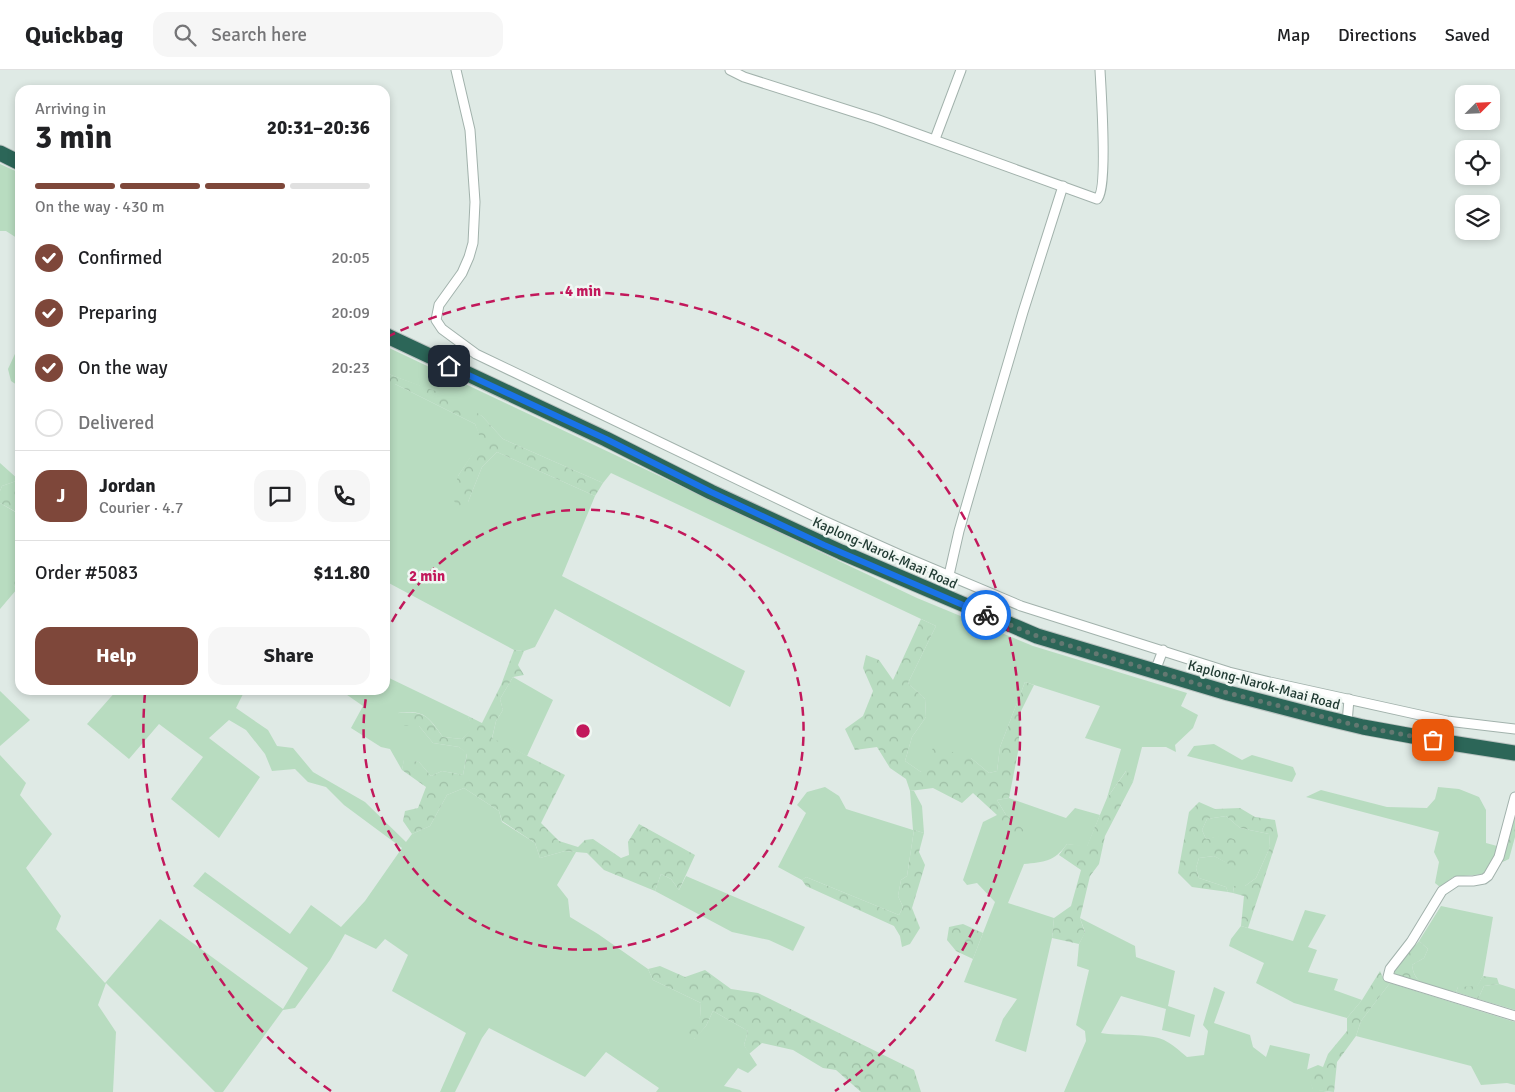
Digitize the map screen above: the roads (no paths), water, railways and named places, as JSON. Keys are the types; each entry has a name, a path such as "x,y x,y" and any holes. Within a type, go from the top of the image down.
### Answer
{"highway":[{"path":"0,153 15,160"},
{"name":"Kaplong-Narok-Maai Road","path":"390,337 606,439 711,492 849,556 1037,636 1228,693 1347,723 1515,753"}],"street":[{"path":"456,70 470,130 475,202 473,243 462,273 439,305 436,320 442,329 476,354 820,519 1021,606 1230,672 1447,720 1515,729"},
{"path":"730,70 744,78 935,139 1097,199 1100,196 1103,122 1100,70"},
{"path":"935,139 961,70"},
{"path":"949,575 959,531 983,448 1063,186"},
{"path":"1155,671 1163,650"},
{"path":"1347,723 1349,699"},
{"path":"1515,796 1499,858 1494,867 1484,879 1457,881 1442,891 1411,942 1390,969 1388,976 1515,1016"}]}
